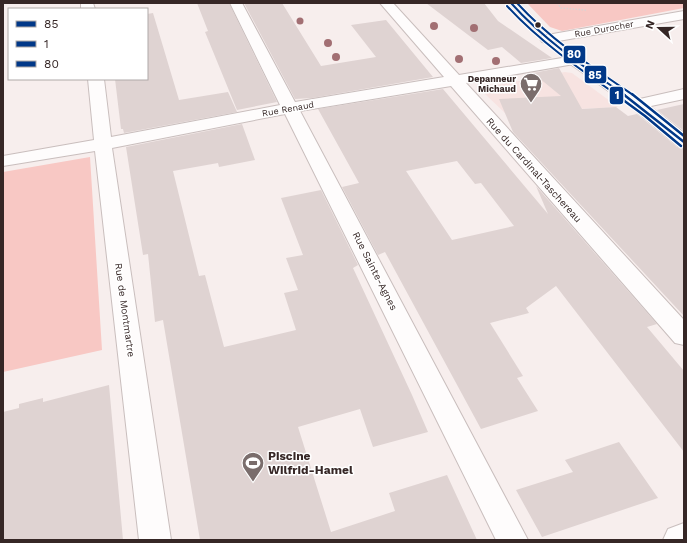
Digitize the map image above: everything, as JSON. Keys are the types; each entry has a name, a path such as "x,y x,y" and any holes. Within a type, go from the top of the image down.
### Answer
{"street":[{"name":"Rue Sainte-Agnes","path":"236,3 512,540"},
{"name":"Rue du Cardinal-Taschereau","path":"386,3 684,336"},
{"name":"Rue Durocher","path":"547,39 684,16"},
{"name":"Rue Renaud","path":"3,161 103,144 291,108 574,60"},
{"path":"574,60 637,104 684,142"},
{"name":"Rue de Montmartre","path":"96,80 103,144 155,540"},
{"path":"637,104 684,94"},
{"path":"679,540 684,538"}],"path":[{"path":"557,3 561,8 589,11"}],"shaded area":[{"path":"527,3 684,3 684,8 562,31 550,27"},
{"path":"565,72 572,73 618,107 505,113 485,94 488,87"},
{"path":"90,157 102,350 3,372 3,172"}],"building":[{"path":"197,3 229,3 277,102 237,110 205,32 208,31"},
{"path":"244,3 282,3 321,66 376,57 351,25 386,20 433,77 312,98 295,99"},
{"path":"426,3 484,3 498,21 552,58 521,63 502,47 488,50"},
{"path":"153,13 179,100 228,92 237,112 124,133 123,129 121,129 115,80 148,80 148,14"},
{"path":"559,68 582,109 616,107 628,116 637,114 677,147 684,148 684,316 513,132 499,99 561,96 533,73"},
{"path":"443,89 548,214 536,186 657,324 647,327 684,371 684,452 556,286 526,308 529,313 490,323 523,376 517,378 538,411 481,429 385,252 378,255 342,187 359,183 318,109","holes":["457,161 475,184 481,183 514,226 452,240 406,171"]},
{"path":"684,104 684,131 657,110"},
{"path":"242,124 255,160 219,167 218,163 173,171 199,276 205,275 224,347 296,330 284,293 298,290 286,258 303,255 281,198 321,190 358,265 353,268 428,432 373,447 360,409 298,427 331,532 395,511 389,493 447,475 477,540 200,540 163,320 155,322 148,254 143,255 126,147"},
{"path":"109,385 123,540 3,540 3,412 19,408 19,404 43,398 43,402"},
{"path":"619,442 658,498 542,537 516,490 573,472 565,460"}],"transit line":[{"name":"85","path":"511,3 539,32 555,45 637,104 684,142"},
{"name":"80","path":"517,3 544,31 559,43 639,99 684,136"},
{"name":"1","path":"507,6 535,35 551,48 651,121 681,146"}],"place":[{"name":"Depanneur Michaud","path":"531,104"},
{"name":"Piscine Wilfrid-Hamel","path":"253,482"}]}
